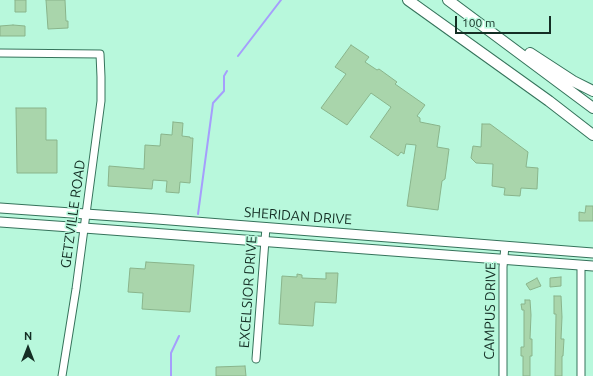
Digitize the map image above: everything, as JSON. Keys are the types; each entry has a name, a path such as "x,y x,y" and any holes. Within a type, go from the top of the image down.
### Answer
{"highway":[{"path":"408,0 549,101 593,135"},
{"path":"448,0 593,108"},
{"path":"466,13 573,81 593,91"}],"main road":[{"name":"SHERIDAN DRIVE","path":"0,208 593,253"},
{"name":"SHERIDAN DRIVE","path":"0,222 593,266"}],"street":[{"name":"GETZVILLE ROAD","path":"0,53 100,54 102,77 101,101 76,289 62,376"},
{"name":"EXCELSIOR DRIVE","path":"256,359 266,227"},
{"name":"CAMPUS DRIVE","path":"503,376 505,246"},
{"path":"581,266 581,376"}],"building":[{"path":"15,0 26,0 26,12 15,12"},
{"path":"46,0 65,0 66,21 68,21 68,28 48,29"},
{"path":"0,26 25,26 25,36 0,36"},
{"path":"351,45 369,57 365,62 377,70 379,69 397,82 395,84 425,105 417,116 420,118 420,122 440,126 437,147 449,149 445,179 442,181 438,210 407,206 416,145 406,144 404,154 401,152 398,156 370,137 391,107 371,93 347,125 321,108 346,74 335,67"},
{"path":"16,108 46,108 46,140 57,140 57,173 17,173"},
{"path":"173,122 183,123 182,136 193,138 190,183 180,182 179,193 166,192 167,181 153,180 152,189 108,186 109,166 144,169 145,145 160,146 161,134 172,135"},
{"path":"482,124 490,124 528,152 526,167 538,168 537,189 521,188 520,196 504,195 505,188 492,186 493,164 476,163 471,158 473,146 481,147"},
{"path":"586,206 593,206 593,221 579,221 579,212 585,213"},
{"path":"146,262 194,265 190,312 142,309 143,293 128,292 130,268 145,269"},
{"path":"326,273 338,273 336,303 315,302 313,326 279,324 282,276 297,277 297,274 302,275 302,278 326,279"},
{"path":"561,277 561,286 550,287 550,278"},
{"path":"537,278 541,286 530,290 526,284"},
{"path":"554,296 561,296 561,339 564,339 562,376 555,376 556,314 554,314"},
{"path":"525,300 530,300 531,315 530,339 532,339 532,356 530,356 530,376 523,376 523,356 521,356 521,347 524,347 524,310 522,310 521,304 525,304"},
{"path":"245,366 246,376 216,376 216,367"}],"waterway":[{"path":"238,56 281,0"},
{"path":"198,214 213,103 224,91 224,76 227,71"},
{"path":"171,376 171,353 179,336"}]}
